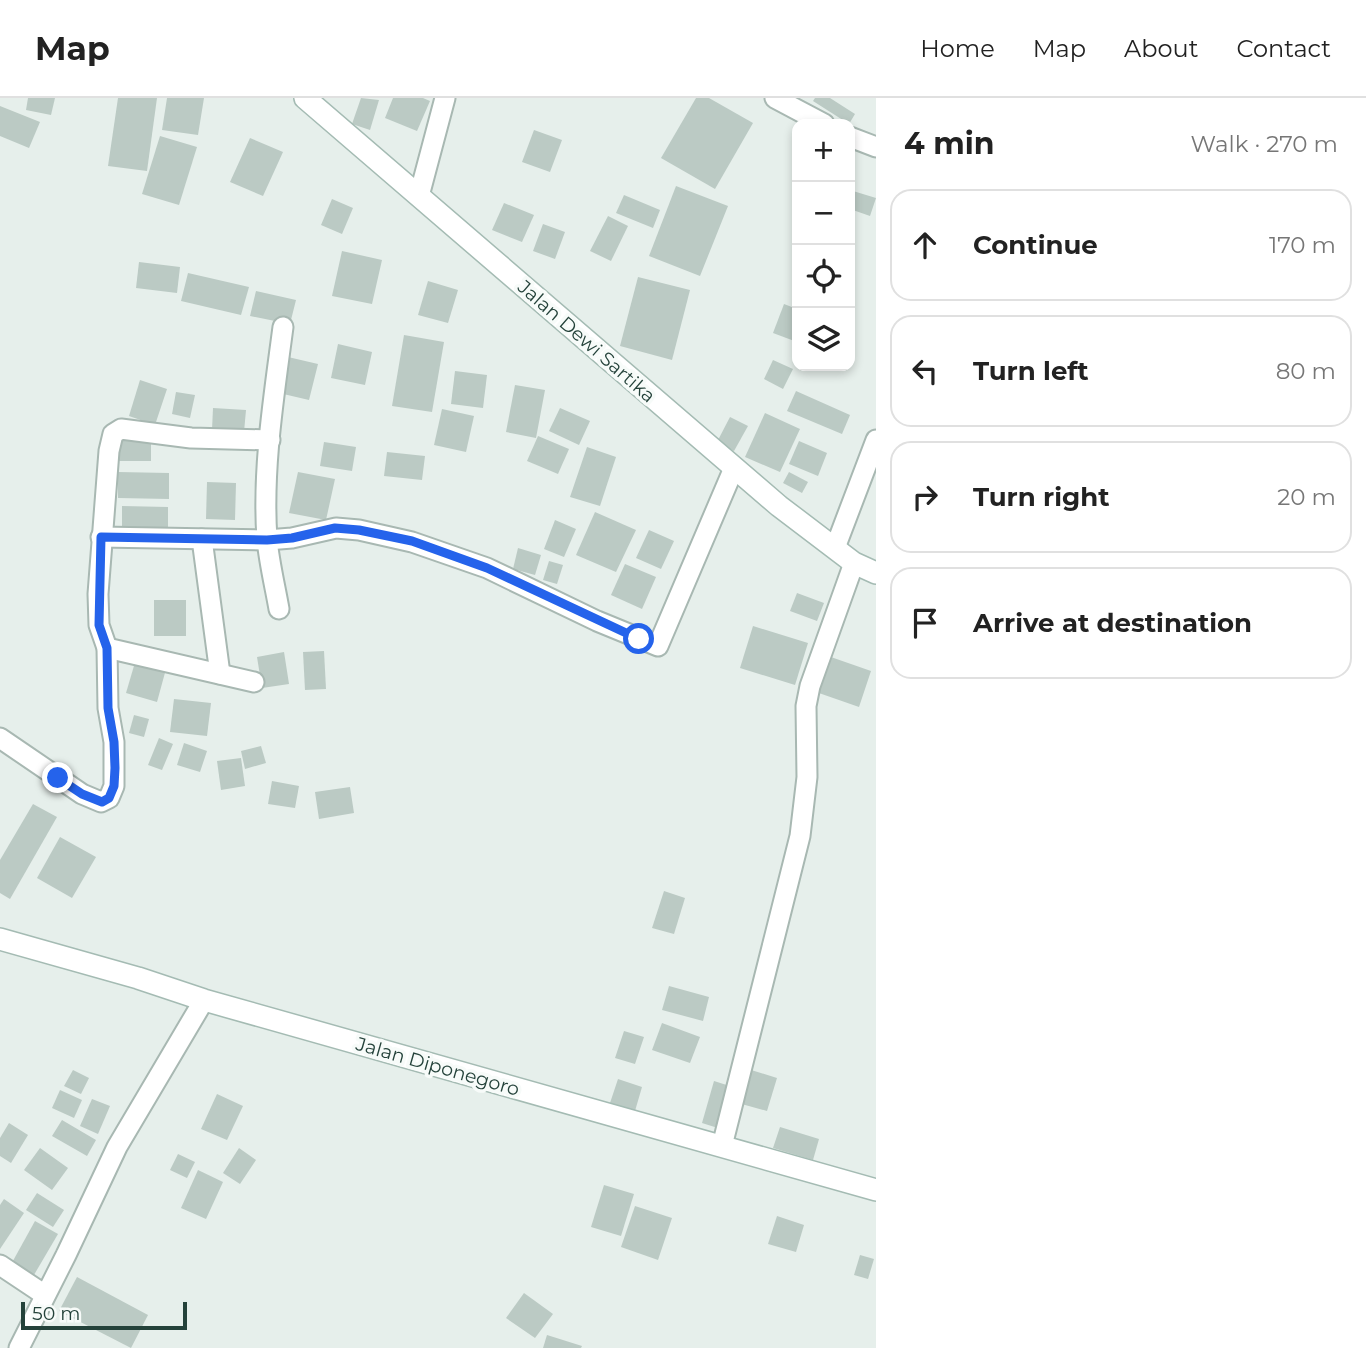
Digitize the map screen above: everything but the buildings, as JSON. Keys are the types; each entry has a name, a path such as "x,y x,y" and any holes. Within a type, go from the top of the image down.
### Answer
{"street":[{"name":"Jalan Dewi Sartika","path":"305,98 779,506 854,563 876,573"},
{"path":"419,196 445,98"},
{"path":"775,98 815,119"},
{"path":"855,139 876,147"},
{"path":"279,608 267,540 267,492 283,327"},
{"path":"0,738 82,794 102,802 109,798 114,786 114,742 108,708 107,648 99,625 101,537 113,434 121,429 191,438 270,440"},
{"path":"835,548 876,440"},
{"path":"101,537 267,540 292,538 335,528 359,530 412,541 487,568 597,621 658,646 734,468"},
{"path":"202,539 220,674"},
{"path":"722,1146 800,836 807,777 806,706 810,686 854,563"},
{"path":"107,648 254,682"},
{"name":"Jalan Diponegoro","path":"0,939 138,978 204,1000 876,1190"},
{"path":"19,1348 117,1147 204,1000"},
{"path":"0,1265 45,1295"}],"route":[{"path":"58,778 82,794 102,802 112,794 114,786 114,742 108,708 107,648 99,625 101,537 267,540 292,538 335,528 359,530 412,541 487,568 639,639"}]}
